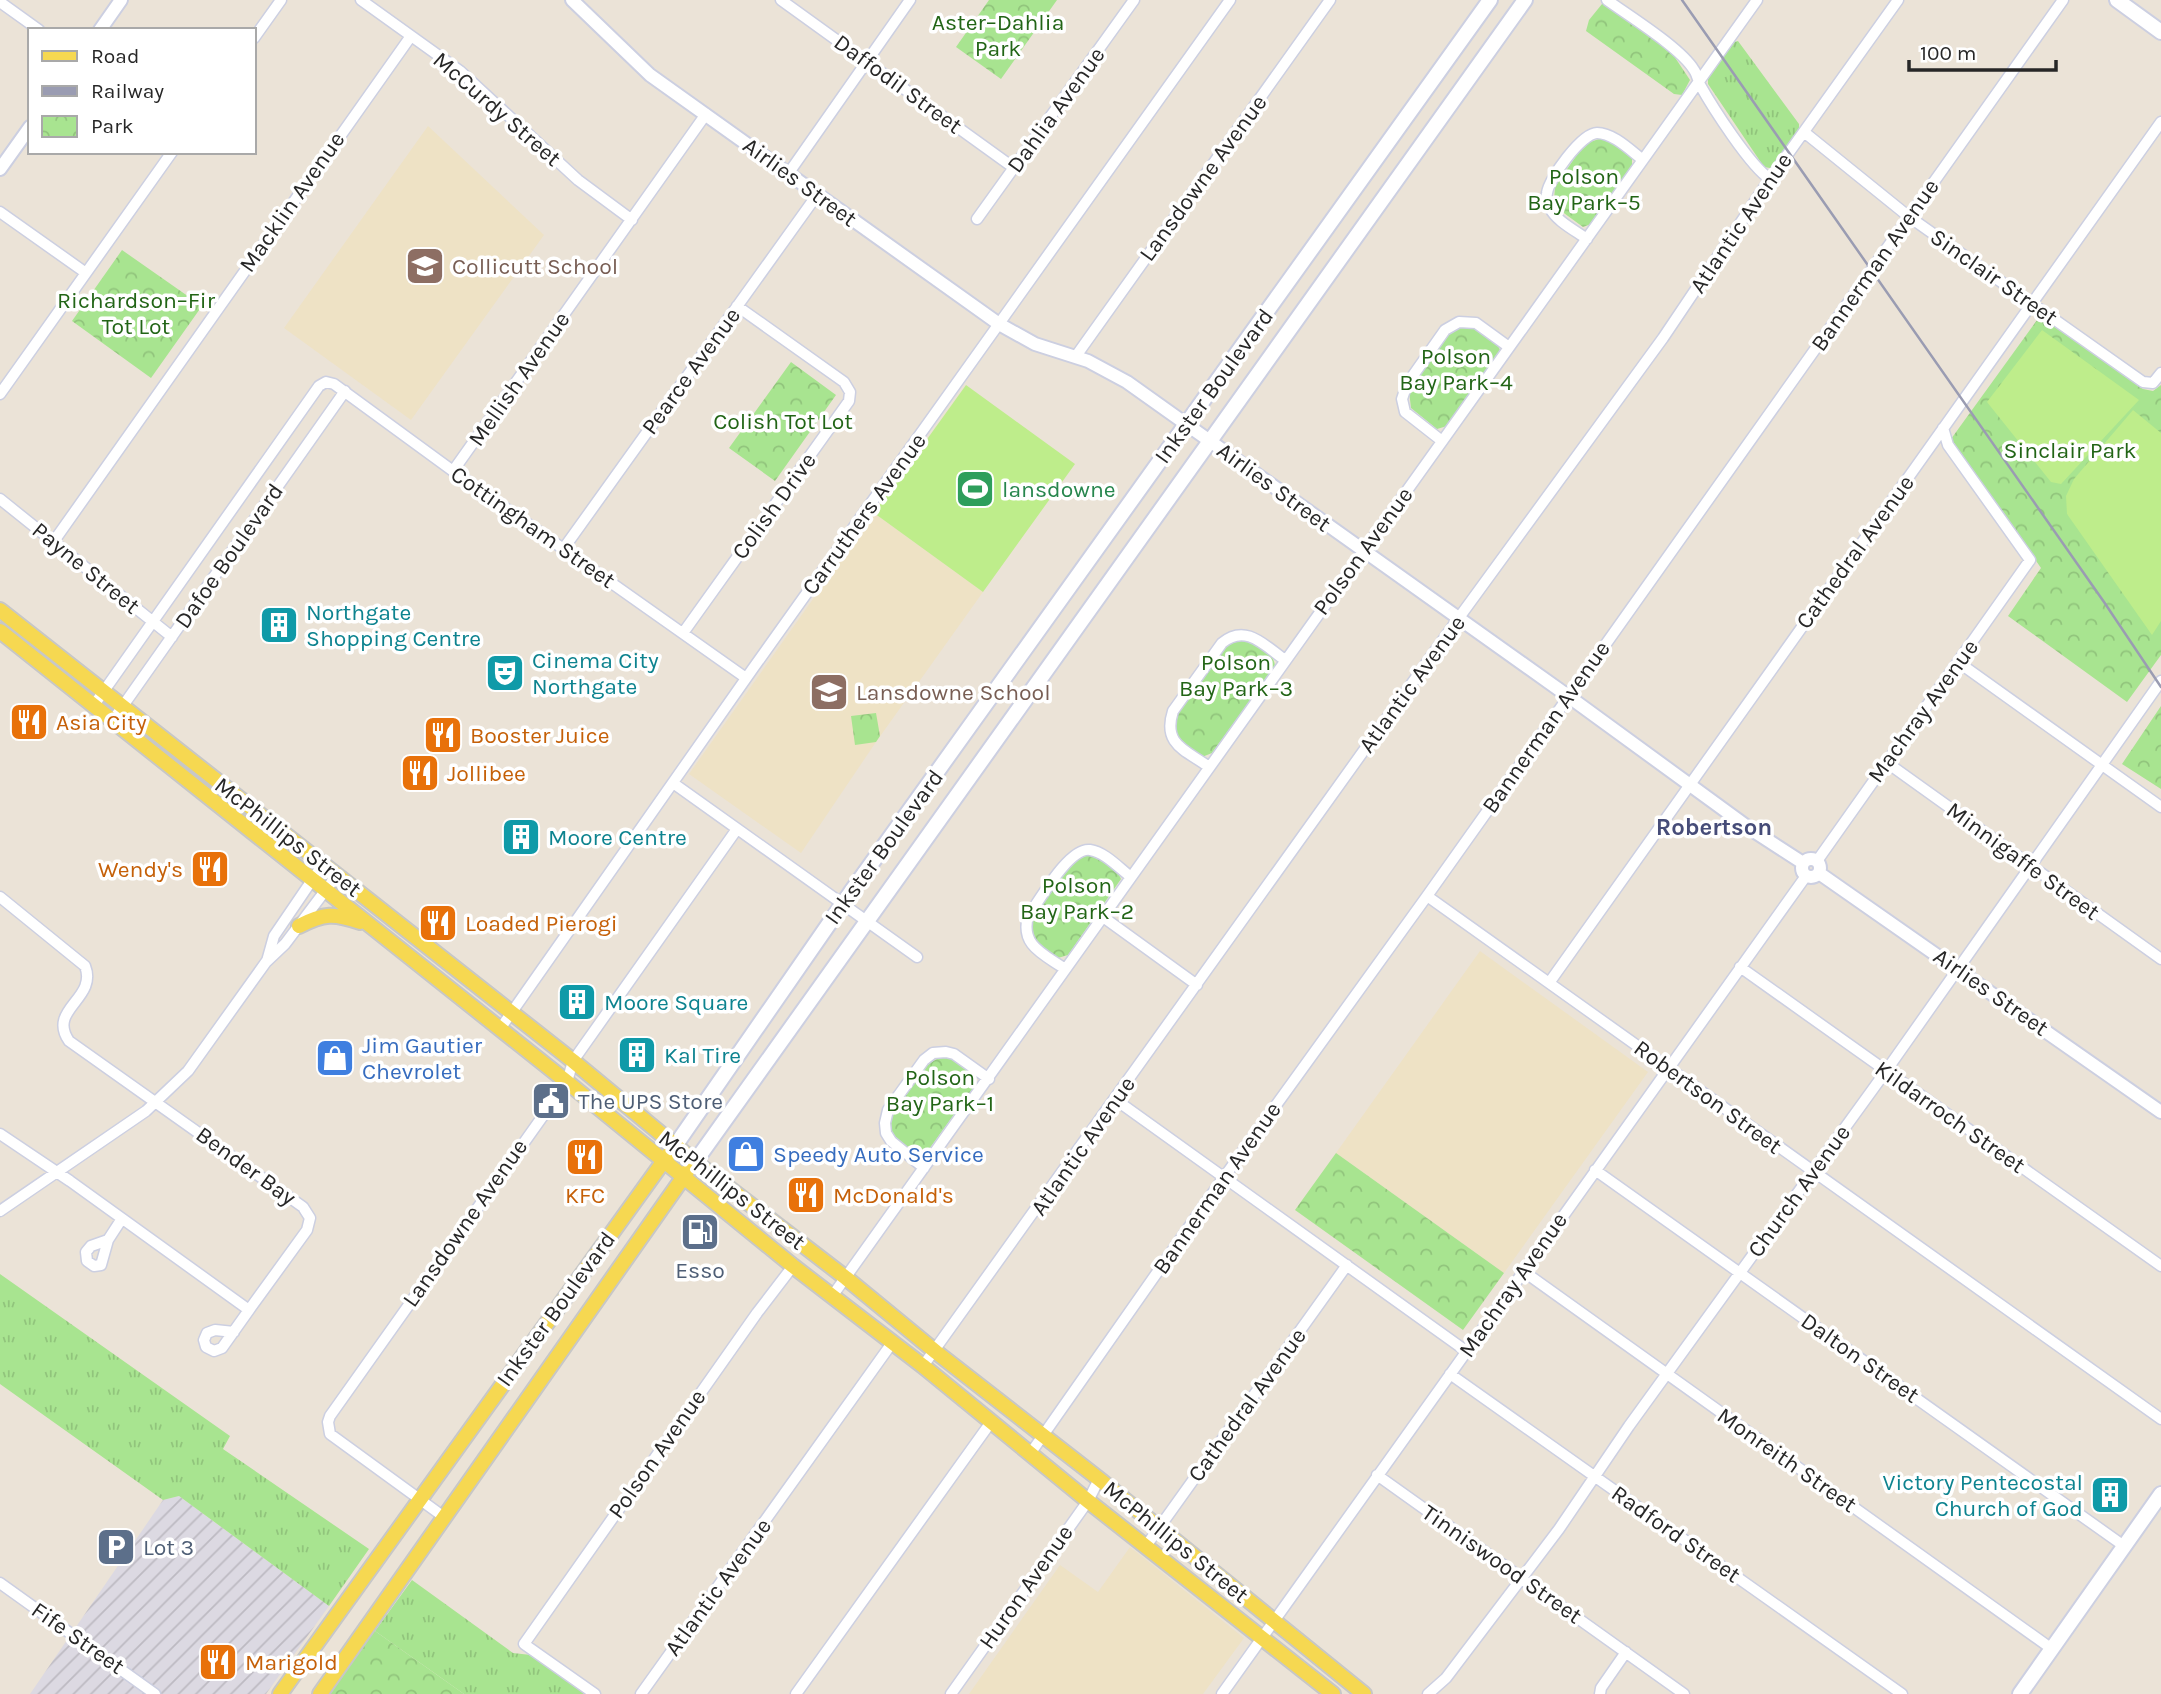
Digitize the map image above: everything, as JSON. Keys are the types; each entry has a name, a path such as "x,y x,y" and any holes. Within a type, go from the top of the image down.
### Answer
{"main road":[{"name":"Inkster Boulevard","path":"280,1694 675,1146 843,904 1490,0"},
{"name":"Inkster Boulevard","path":"320,1694 683,1177 1525,0"},
{"path":"2117,0 2161,32"},
{"name":"McPhillips Street","path":"0,610 1099,1479 1364,1694"},
{"name":"McPhillips Street","path":"0,631 1333,1694"},
{"path":"299,926 327,915 343,916 369,924"},
{"path":"2020,1694 2161,1494"}],"street":[{"path":"101,28 121,0"},
{"path":"256,35 281,0"},
{"name":"McCurdy Street","path":"361,0 460,71 578,180 632,220"},
{"name":"Airlies Street","path":"572,0 650,75 999,324 1035,344 1076,356 1107,369 1127,382 1749,828 1958,968 2161,1112"},
{"name":"Daffodil Street","path":"781,0 1014,168"},
{"path":"788,174 910,0"},
{"name":"Dahlia Avenue","path":"977,219 1134,0"},
{"name":"Carruthers Avenue","path":"500,1029 746,678 1230,0"},
{"name":"Lansdowne Avenue","path":"1076,356 1330,0"},
{"path":"1607,0 1669,44 1694,69 1698,81 1761,174 1770,179"},
{"name":"Polson Avenue","path":"833,1295 1757,0"},
{"name":"Atlantic Avenue","path":"923,1367 1458,619 1663,338 1770,179 1898,0"},
{"name":"Bannerman Avenue","path":"1030,1454 1224,1177 1427,896 2063,0"},
{"path":"0,2 36,28"},
{"name":"Macklin Avenue","path":"54,541 411,36"},
{"name":"Mellish Avenue","path":"453,471 706,114"},
{"name":"Cathedral Avenue","path":"1549,983 2161,122"},
{"path":"0,169 28,130"},
{"name":"Sinclair Street","path":"1804,132 1908,216 2146,384 2159,377"},
{"path":"1587,239 1553,213 1548,206 1546,195 1549,185 1581,140 1589,134 1609,136 1643,160"},
{"path":"0,394 171,154"},
{"name":"Pearce Avenue","path":"564,548 817,195"},
{"path":"0,212 86,272"},
{"name":"Colish Drive","path":"683,633 849,401 850,392 844,382 737,306"},
{"path":"1442,441 1405,412 1402,399 1407,384 1445,330 1459,322 1476,323 1509,347"},
{"name":"Cottingham Street","path":"319,386 326,382 345,391 453,471 746,678"},
{"name":"Dafoe Boulevard","path":"94,705 319,386"},
{"name":"Dafoe Boulevard","path":"113,720 345,391"},
{"name":"Machray Avenue","path":"1222,1694 2030,560 1948,444 1943,428"},
{"name":"Payne Street","path":"0,499 172,636"},
{"path":"1209,767 1174,742 1169,724 1173,711 1222,642 1230,636 1249,635 1285,660"},
{"path":"1958,662 2161,807"},
{"name":"Church Avenue","path":"1429,1694 1447,1678 1596,1477 2161,681"},
{"name":"Minnigaffe Street","path":"1886,762 2161,959"},
{"path":"673,783 917,957"},
{"name":"Lansdowne Avenue","path":"444,1517 330,1434 330,1416 567,1082 573,1061 737,829"},
{"path":"1065,969 1031,945 1025,927 1028,916 1069,859 1078,851 1088,849 1099,852 1131,877"},
{"path":"267,962 274,936 323,864"},
{"path":"0,1211 146,1111 188,1071 267,962 285,944 337,875"},
{"name":"Robertson Street","path":"1427,896 2161,1419"},
{"path":"0,897 85,966 89,975 87,986 64,1019 62,1027 69,1041 156,1102"},
{"path":"1103,917 1197,985"},
{"name":"Kildarroch Street","path":"1740,967 2161,1266"},
{"path":"924,1168 891,1141 886,1133 885,1123 888,1111 925,1060 933,1053 954,1054 989,1079"},
{"path":"1116,1100 1466,1351"},
{"name":"Bender Bay","path":"156,1102 303,1207 310,1218 307,1230 233,1332"},
{"path":"0,1134 249,1310"},
{"name":"Dalton Street","path":"1595,1170 2124,1546"},
{"path":"108,1240 121,1220"},
{"name":"Cathedral Avenue","path":"1146,1546 1347,1265"},
{"name":"Polson Avenue","path":"595,1694 524,1644 793,1266"},
{"name":"Monreith Street","path":"1523,1271 2052,1648"},
{"name":"Atlantic Avenue","path":"641,1694 892,1343"},
{"name":"Radford Street","path":"1450,1374 1902,1694"},
{"path":"796,1694 991,1422"},
{"name":"Tinniswood Street","path":"1377,1475 1684,1694"},
{"name":"Huron Avenue","path":"951,1694 1088,1501 1099,1479"},
{"name":"Fife Street","path":"0,1583 155,1694"},
{"path":"1600,1694 1601,1688 1626,1652"}],"shaded area":[{"name":"Collicutt School","path":"428,126 544,235 411,420 284,328"},
{"name":"Lansdowne School","path":"874,513 983,592 801,853 689,774"},
{"path":"1480,951 1648,1072 1504,1273 1336,1153"},
{"path":"179,1496 329,1606 266,1694 30,1694 163,1500"},
{"path":"1130,1547 1244,1638 1203,1694 969,1694 1060,1565 1098,1592"}],"green space":[{"name":"Aster–Dahlia Park","path":"989,0 1057,0 1001,79 956,47"},
{"path":"1606,3 1672,53 1690,80 1682,95 1674,94 1586,31 1589,20 1602,4"},
{"path":"1738,41 1799,124 1799,132 1770,168 1764,167 1708,84 1708,79 1734,42"},
{"name":"Polson Bay Park–5","path":"1602,138 1632,157 1632,166 1591,224 1583,227 1557,208 1554,201 1555,187 1584,144"},
{"name":"Richardson–Fir Tot Lot","path":"122,250 202,306 151,378 72,321"},
{"name":"Sinclair Park","path":"2040,316 2143,389 2153,391 2161,385 2161,655 2127,702 2008,616 2041,568 1951,439"},
{"name":"Polson Bay Park–4","path":"1466,326 1486,334 1495,341 1500,350 1447,426 1437,429 1411,408 1409,391 1448,335 1458,327"},
{"path":"2042,330 2139,400 2061,484 2051,482 1987,402"},
{"name":"Colish Tot Lot","path":"791,362 836,395 775,481 729,448"},
{"name":"lansdowne","path":"966,385 1075,464 983,592 874,513"},
{"path":"2133,410 2161,433 2161,621 2152,635 2067,514 2066,496 2074,479"},
{"name":"Polson Bay Park–3","path":"1242,639 1263,648 1271,656 1275,666 1212,753 1202,757 1179,740 1175,729 1177,713 1224,649 1234,640"},
{"path":"2161,706 2161,789 2122,764"},
{"path":"876,713 880,736 876,742 855,745 851,716"},
{"name":"Polson Bay Park–2","path":"1087,855 1107,863 1116,870 1121,879 1068,955 1058,958 1040,946 1032,937 1029,927 1047,893 1067,867 1077,858"},
{"name":"Polson Bay Park–1","path":"943,1057 964,1066 972,1074 976,1084 927,1152 918,1156 892,1134 890,1118 920,1073 935,1060"},
{"path":"1336,1153 1504,1273 1463,1330 1295,1210"},
{"path":"0,1274 230,1436 223,1449 369,1549 329,1606 179,1496 163,1500 0,1384"},
{"path":"412,1580 513,1653 531,1655 587,1694 464,1694 375,1631"},
{"path":"375,1631 464,1694 330,1694"}],"railway":[{"path":"1682,0 2161,687"}],"place":[{"name":"Collicutt School","path":"425,266"},
{"name":"lansdowne","path":"975,489"},
{"name":"Northgate Shopping Centre","path":"279,625"},
{"name":"Cinema City Northgate","path":"505,673"},
{"name":"Lansdowne School","path":"829,692"},
{"name":"Asia City","path":"29,722"},
{"name":"Booster Juice","path":"443,735"},
{"name":"Jollibee","path":"420,773"},
{"name":"Moore Centre","path":"521,837"},
{"name":"Wendy's","path":"210,869"},
{"name":"Loaded Pierogi","path":"438,923"},
{"name":"Moore Square","path":"577,1002"},
{"name":"Kal Tire","path":"637,1055"},
{"name":"Jim Gautier Chevrolet","path":"335,1058"},
{"name":"The UPS Store","path":"551,1101"},
{"name":"Speedy Auto Service","path":"746,1154"},
{"name":"KFC","path":"585,1157"},
{"name":"McDonald's","path":"806,1195"},
{"name":"Esso","path":"700,1232"},
{"name":"Victory Pentecostal Church of God","path":"2110,1495"},
{"name":"Lot 3","path":"116,1547"},
{"name":"Marigold","path":"218,1662"}],"district":[{"name":"Robertson","path":"1714,827"}]}
